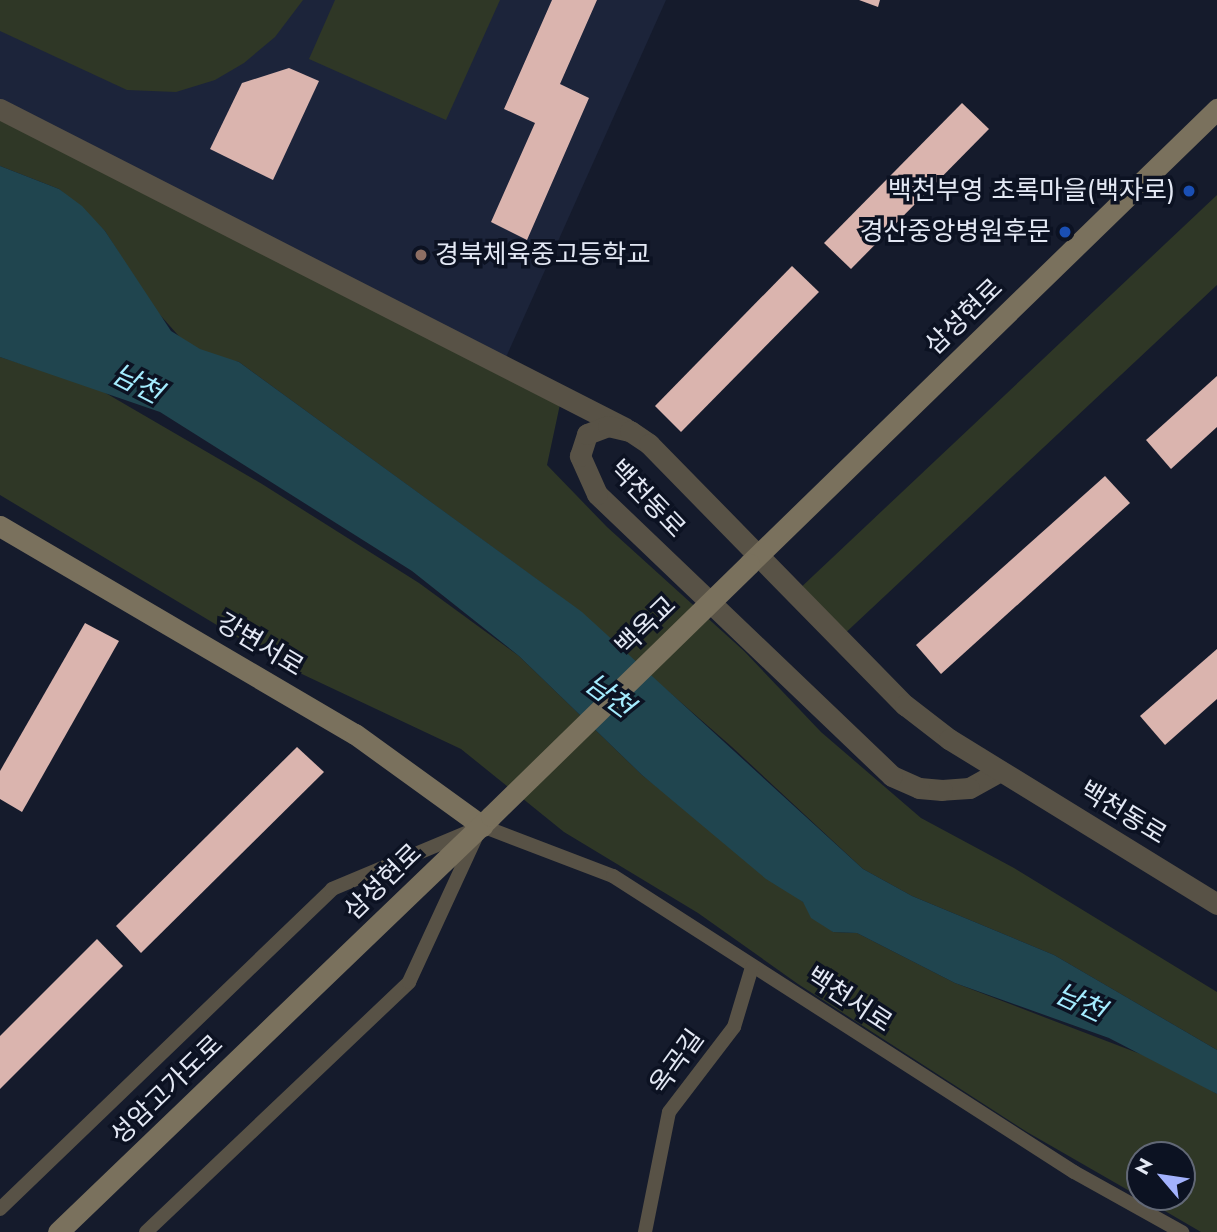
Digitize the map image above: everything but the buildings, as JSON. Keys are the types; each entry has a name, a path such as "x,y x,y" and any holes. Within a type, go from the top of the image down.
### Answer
{"main road":[{"name":"삼성현로","path":"754,560 1217,109"},
{"name":"강변서로","path":"0,526 355,734 487,821"},
{"name":"백옥교","path":"487,821 754,560"},
{"name":"삼성현로","path":"314,988 487,821"},
{"name":"성암고가도로","path":"58,1232 314,988"}],"street":[{"path":"0,109 630,431"},
{"name":"백천동로","path":"1000,771 969,788 942,790 919,788 892,776 597,494 580,456 587,434 608,426 630,431 754,560 905,705 1000,771 1217,904"}],"lane":[{"name":"백천서로","path":"487,821 613,876 1074,1172 1182,1232"},
{"path":"0,1209 332,889 487,821"},
{"path":"146,1232 409,982 487,821"},
{"name":"옥곡길","path":"645,1232 669,1112 734,1027 752,967"}],"shaded area":[{"name":"경북체육중고등학교","path":"0,0 666,0 503,364 0,109"}],"green space":[{"path":"0,0 303,0 275,37 244,63 215,80 176,92 127,90 0,31"},
{"path":"335,0 500,0 446,120 309,59"},
{"path":"0,109 562,395 547,465 607,527 744,651 821,732 921,818 1014,868 1217,992 1217,1050 1054,955 912,896 863,869 732,747 558,595 239,362 193,352 153,307 105,231 59,189 0,166"},
{"path":"1217,195 1217,285 840,638 796,592"},
{"path":"0,357 97,388 262,484 419,583 519,656 642,775 803,902 833,932 857,933 955,983 1164,1063 1217,1094 1217,1232 1201,1232 1165,1211 1196,1211 1196,1141 1126,1141 1126,1189 1027,1132 798,984 698,913 564,832 461,749 287,667 0,495"}],"water":[{"name":"남천","path":"0,166 59,189 82,206 105,231 171,331 200,349 239,362 582,612 863,869 912,896 1054,955 1217,1050 1217,1094 1109,1038 955,983 857,933 833,932 811,918 803,902 766,879 642,775 519,656 412,571 160,412 0,357"}],"place":[{"name":"백천부영 초록마을(백자로)","path":"1189,191"},
{"name":"경산중앙병원후문","path":"1065,232"},
{"name":"경북체육중고등학교","path":"421,255"}]}
